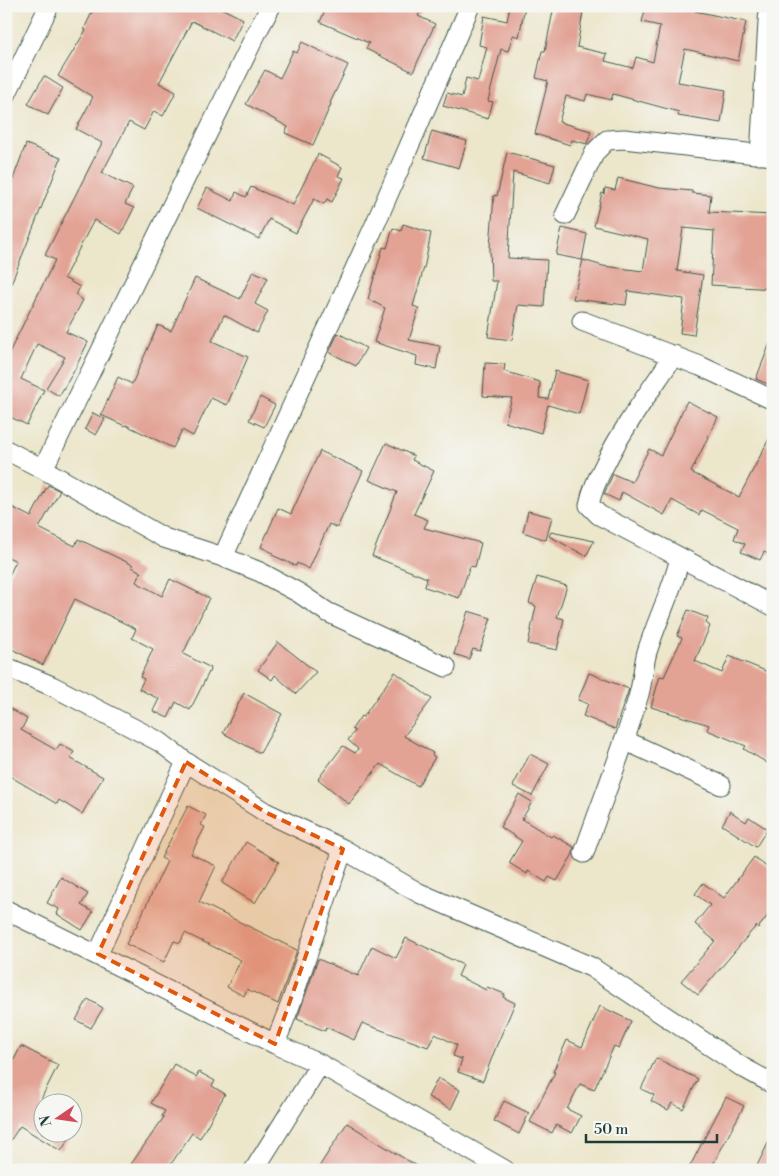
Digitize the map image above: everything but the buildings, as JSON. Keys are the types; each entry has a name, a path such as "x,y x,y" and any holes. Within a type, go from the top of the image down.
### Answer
{"street":[{"path":"6,95 49,6"},
{"path":"43,469 271,6"},
{"path":"223,557 374,227 470,6"},
{"path":"564,215 595,152 607,140 624,139 766,156 769,6"},
{"path":"582,321 674,355 773,400"},
{"path":"674,355 617,440 592,490 589,505 599,515 773,606"},
{"path":"6,450 164,538 223,557 260,572 299,593 327,612 446,667"},
{"path":"584,853 640,691 646,655 673,585 680,558"},
{"path":"6,667 52,686 160,742 186,762 265,812 343,849 419,893 591,967 742,1067 773,1084"},
{"path":"624,740 721,785"},
{"path":"98,954 186,762"},
{"path":"274,1044 343,849"},
{"path":"6,910 98,954 274,1044 320,1064 497,1168"},
{"path":"254,1170 320,1064"}],"highlighted area":[{"path":"186,762 265,812 343,849 275,1044 98,954"}]}
